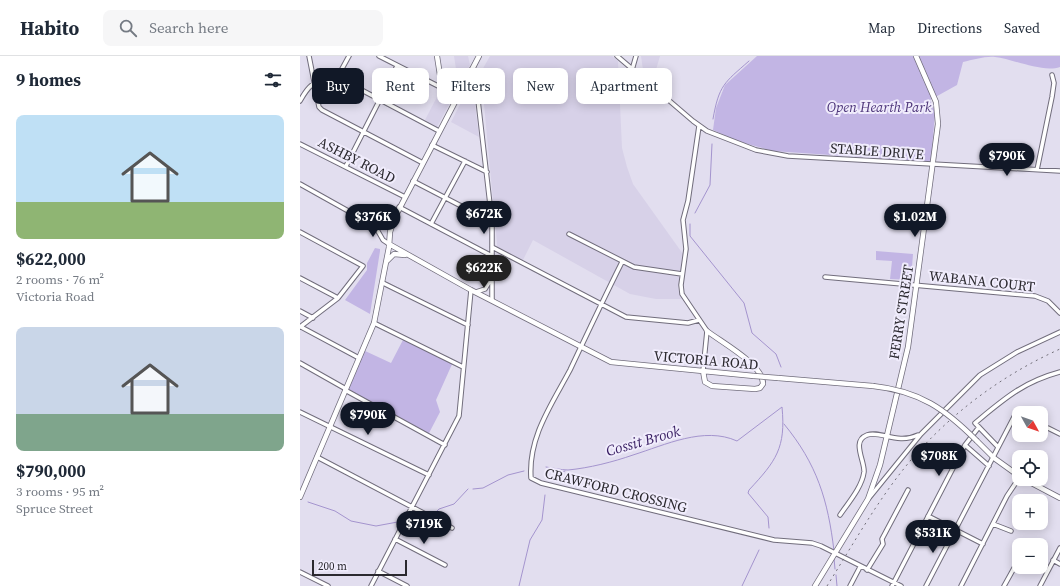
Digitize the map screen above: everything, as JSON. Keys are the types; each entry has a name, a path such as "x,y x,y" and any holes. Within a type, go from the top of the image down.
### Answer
{"main road":[{"path":"436,56 438,68"},
{"path":"473,68 479,56"},
{"name":"FERRY STREET","path":"815,586 868,499 876,477 887,437 908,347 934,165 938,124 938,110 916,56"},
{"path":"300,497 374,323 383,283 390,232 394,219 404,197 454,104"},
{"path":"366,220 385,227 394,219"},
{"name":"VICTORIA ROAD","path":"389,244 471,290 602,358 619,364 703,370 873,386 902,391 930,402 946,412 978,441 994,458 1012,472"},
{"path":"386,262 394,254 410,256"},
{"path":"703,370 705,382 710,386 754,389 760,388 763,384 762,378 753,365 707,331"},
{"path":"1037,486 1060,498"}],"street":[{"path":"309,56 312,72"},
{"path":"342,68 349,56"},
{"path":"379,56 437,86"},
{"name":"STABLE DRIVE","path":"617,56 630,68"},
{"path":"633,68 636,56"},
{"path":"1037,170 1052,97 1054,83 1052,75"},
{"path":"300,101 312,86"},
{"name":"STABLE DRIVE","path":"672,103 699,126 736,144 772,154 934,165 1060,171"},
{"path":"318,104 322,110 423,163"},
{"path":"346,166 378,104"},
{"path":"388,104 439,131"},
{"path":"478,104 492,222 492,300"},
{"path":"699,126 688,201 683,220 686,249 682,274 682,294 707,331 703,370"},
{"name":"ASHBY ROAD","path":"300,144 346,166 404,197"},
{"path":"432,145 487,172"},
{"path":"431,224 465,161"},
{"path":"413,181 492,222"},
{"path":"300,184 375,226 383,240 389,244"},
{"path":"399,207 492,256"},
{"path":"300,232 363,266 338,298 301,327 359,358"},
{"path":"569,234 622,262 640,269 682,274"},
{"path":"492,247 621,315 634,319 691,323 699,320"},
{"path":"581,347 622,262"},
{"name":"WABANA COURT","path":"825,277 1035,296 1048,301 1060,313"},
{"path":"300,278 338,298"},
{"path":"476,292 485,289 492,278"},
{"path":"383,283 468,325"},
{"path":"371,586 445,445 460,411 471,290"},
{"path":"300,311 312,318"},
{"path":"374,323 464,367"},
{"path":"868,499 921,434 980,374 1017,352 1060,332"},
{"name":"CRAWFORD CROSSING","path":"581,347 541,422 536,436 531,472 531,478 535,482 774,540 812,543 835,553"},
{"path":"300,363 445,445"},
{"path":"998,447 975,423 1020,387 1060,372"},
{"path":"300,412 429,475"},
{"path":"926,586 994,458 1012,421"},
{"path":"892,585 965,445 979,428"},
{"path":"1048,428 1060,434"},
{"path":"840,515 854,494 862,477 863,465 859,446 861,439 864,436 872,434 907,439 921,434"},
{"path":"965,445 989,466"},
{"path":"317,457 452,528"},
{"path":"962,586 1013,486"},
{"path":"867,570 883,544 882,539 908,490"},
{"path":"928,516 983,544"},
{"path":"993,524 1011,531"},
{"path":"395,539 445,564"},
{"path":"1040,586 1060,548"},
{"path":"835,553 892,585 901,586"},
{"path":"1054,560 1060,564"},
{"path":"850,586 860,567"},
{"path":"300,572 328,586"},
{"path":"378,572 407,586"},
{"path":"1004,586 1012,572"}],"shaded area":[{"path":"454,56 468,56 470,65 468,68 456,68"},
{"path":"490,56 612,56 618,61 618,68 576,68 576,104 620,104 622,148 633,184 683,254 678,288 683,299 656,299 630,294 533,240 521,264 498,254 484,104 505,104 505,68 483,68"},
{"path":"641,56 660,56 656,68 643,68"},
{"path":"437,97 437,104 449,104 437,127 425,120"},
{"path":"460,104 475,104 479,137 451,122"}],"green space":[{"name":"Open Hearth Park","path":"757,56 1060,56 1060,67 1036,67 995,57 963,62 957,85 930,100 935,112 931,162 773,151 737,141 713,130 716,108 725,85"},
{"path":"375,248 380,249 380,251 370,314 345,300 367,270 367,263"},
{"path":"876,251 913,254 911,280 890,279 892,261 876,260"},
{"path":"404,338 453,362 436,400 440,412 428,435 346,388 363,350 391,363"}],"waterway":[{"path":"713,119 720,92 728,80 749,61"},
{"path":"695,213 710,185 712,144"},
{"path":"690,224 690,236 744,303 752,333 776,354 781,367"},
{"name":"Cossit Brook","path":"546,467 568,470 593,466 617,460 671,442 698,436 711,435 737,441 782,407 782,433 777,453 766,471 748,493 768,517 769,528"},
{"path":"784,424 805,454 819,483 828,515 834,551"},
{"name":"Cossit Brook","path":"473,489 483,488 508,475 524,471"},
{"name":"Cossit Brook","path":"555,475 565,471"},
{"name":"Cossit Brook","path":"436,512 439,509 454,504 468,489"},
{"path":"519,586 530,540 542,520 545,495"},
{"name":"Cossit Brook","path":"308,502 335,511 351,521 376,526 403,521"},
{"path":"742,586 759,550"},
{"path":"834,558 835,569"},
{"path":"836,575 837,586"}],"railway":[{"path":"827,586 895,480 939,430 957,414 996,385 1016,372 1060,349"}]}
